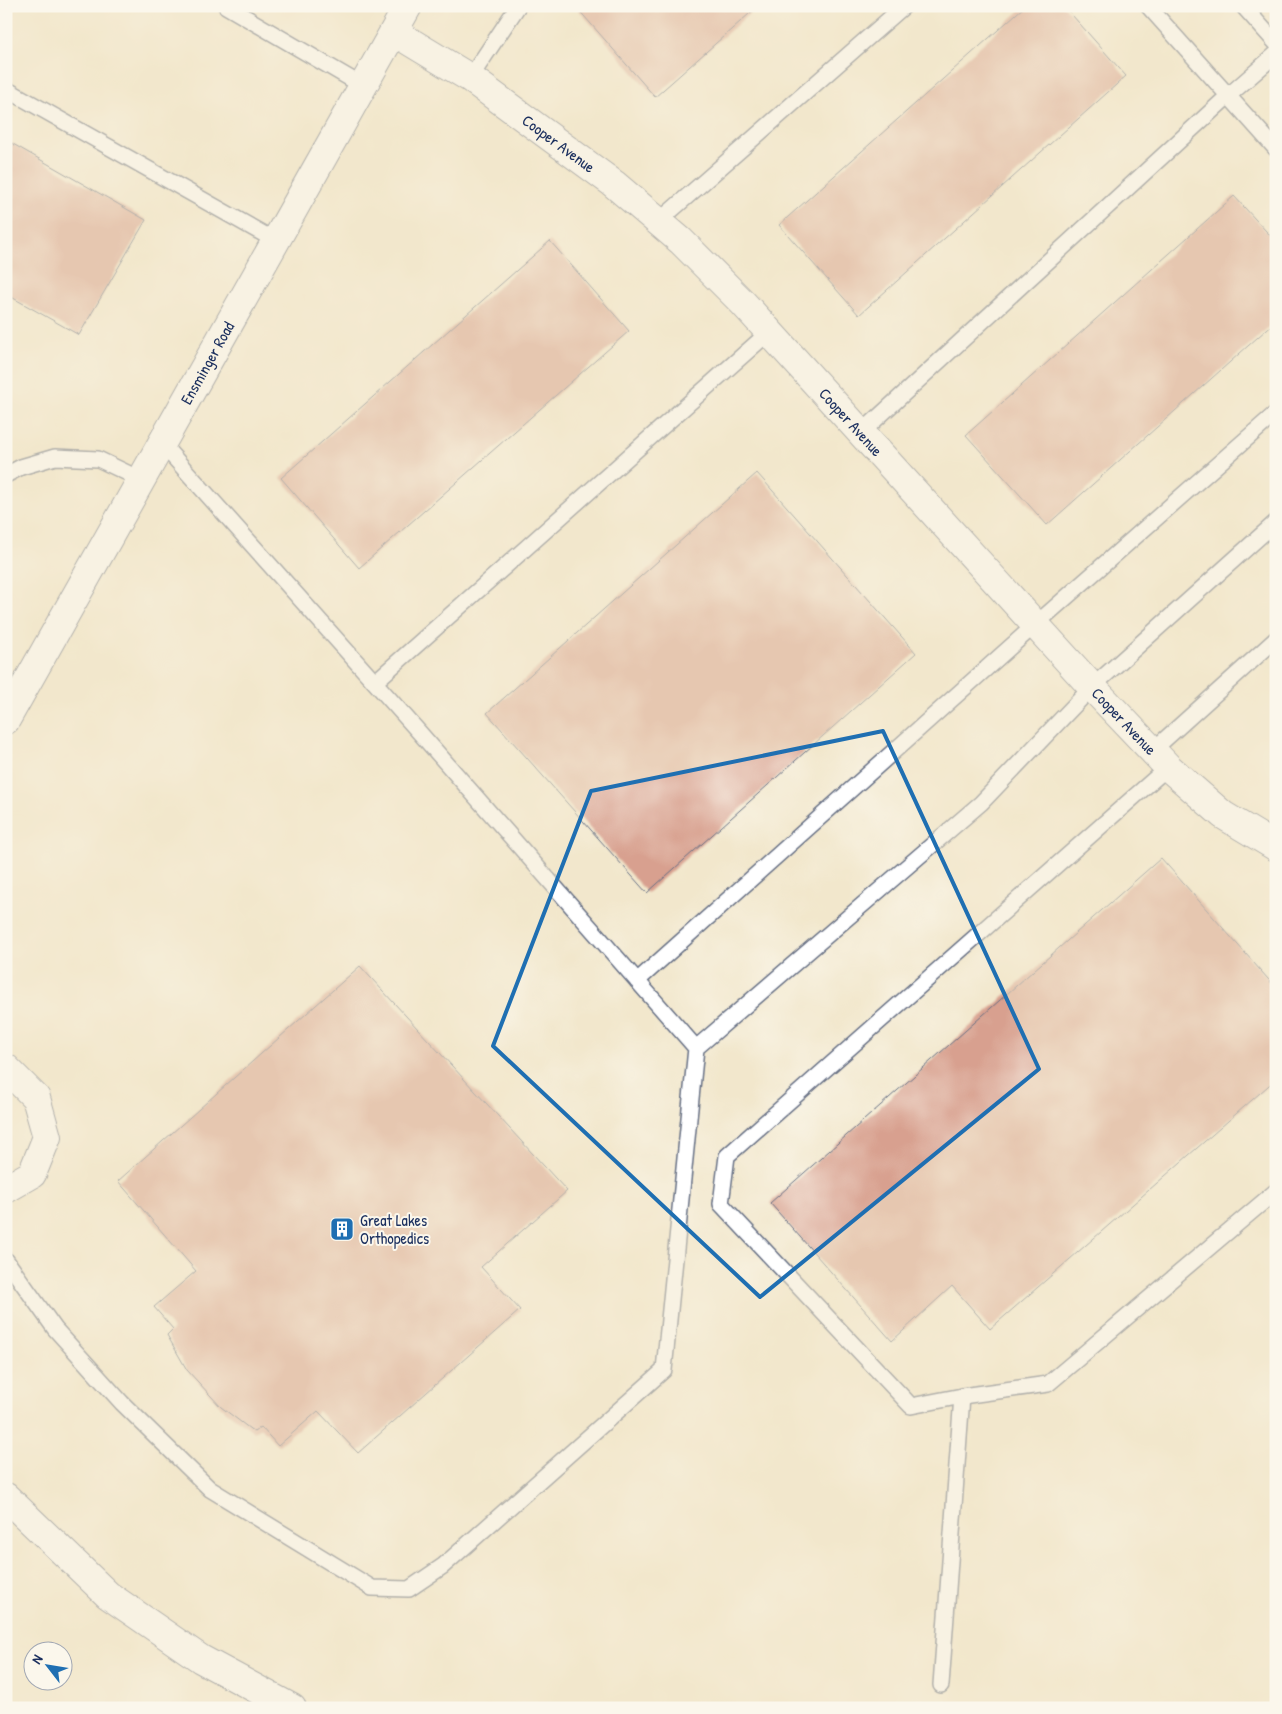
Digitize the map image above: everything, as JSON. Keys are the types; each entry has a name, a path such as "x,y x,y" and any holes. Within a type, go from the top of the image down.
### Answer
{"main road":[{"name":"Ensminger Road","path":"6,720 408,6"},
{"name":"Cooper Avenue","path":"394,32 470,78 614,184 680,241 769,332 1092,687 1160,759 1223,815 1276,847"},
{"path":"6,1068 36,1098 46,1137 32,1174 6,1189"},
{"path":"6,1497 108,1594 201,1659 292,1708"}],"lane":[{"path":"226,6 363,86"},
{"path":"470,78 518,6"},
{"path":"658,222 904,6"},
{"path":"1148,6 1276,148"},
{"path":"1243,6 1276,44"},
{"path":"861,433 1276,54"},
{"path":"6,89 276,241"},
{"path":"375,682 769,332"},
{"path":"638,981 1036,624 1276,414"},
{"path":"162,444 375,682 696,1048"},
{"path":"6,475 21,467 55,457 98,459 142,480"},
{"path":"6,1260 55,1329 122,1403 210,1489 372,1588 409,1589 443,1566 664,1370 696,1048 981,803 1092,687 1276,522"},
{"path":"1276,639 1160,759 727,1156 721,1204 910,1406 962,1396 1048,1384 1276,1191"},
{"path":"941,1685 962,1396"}],"highlighted area":[{"path":"883,731 1039,1069 760,1297 493,1046 591,791"}],"building":[{"path":"579,6 758,6 655,97 577,8"},
{"path":"1025,6 1064,6 1126,76 859,315 779,225"},
{"path":"6,140 146,220 79,335 6,294"},
{"path":"1234,196 1276,242 1276,321 1047,525 966,435"},
{"path":"550,241 629,331 359,568 281,478"},
{"path":"757,473 916,653 647,893 487,713"},
{"path":"1161,858 1276,988 1276,1079 990,1329 952,1286 892,1341 770,1203"},
{"name":"Great Lakes Orthopedics","path":"360,966 567,1191 481,1267 520,1310 358,1453 318,1411 278,1446 261,1427 254,1432 221,1407 187,1370 167,1335 173,1329 154,1307 196,1271 118,1181"}],"place":[{"name":"Great Lakes Orthopedics","path":"342,1229"}]}
